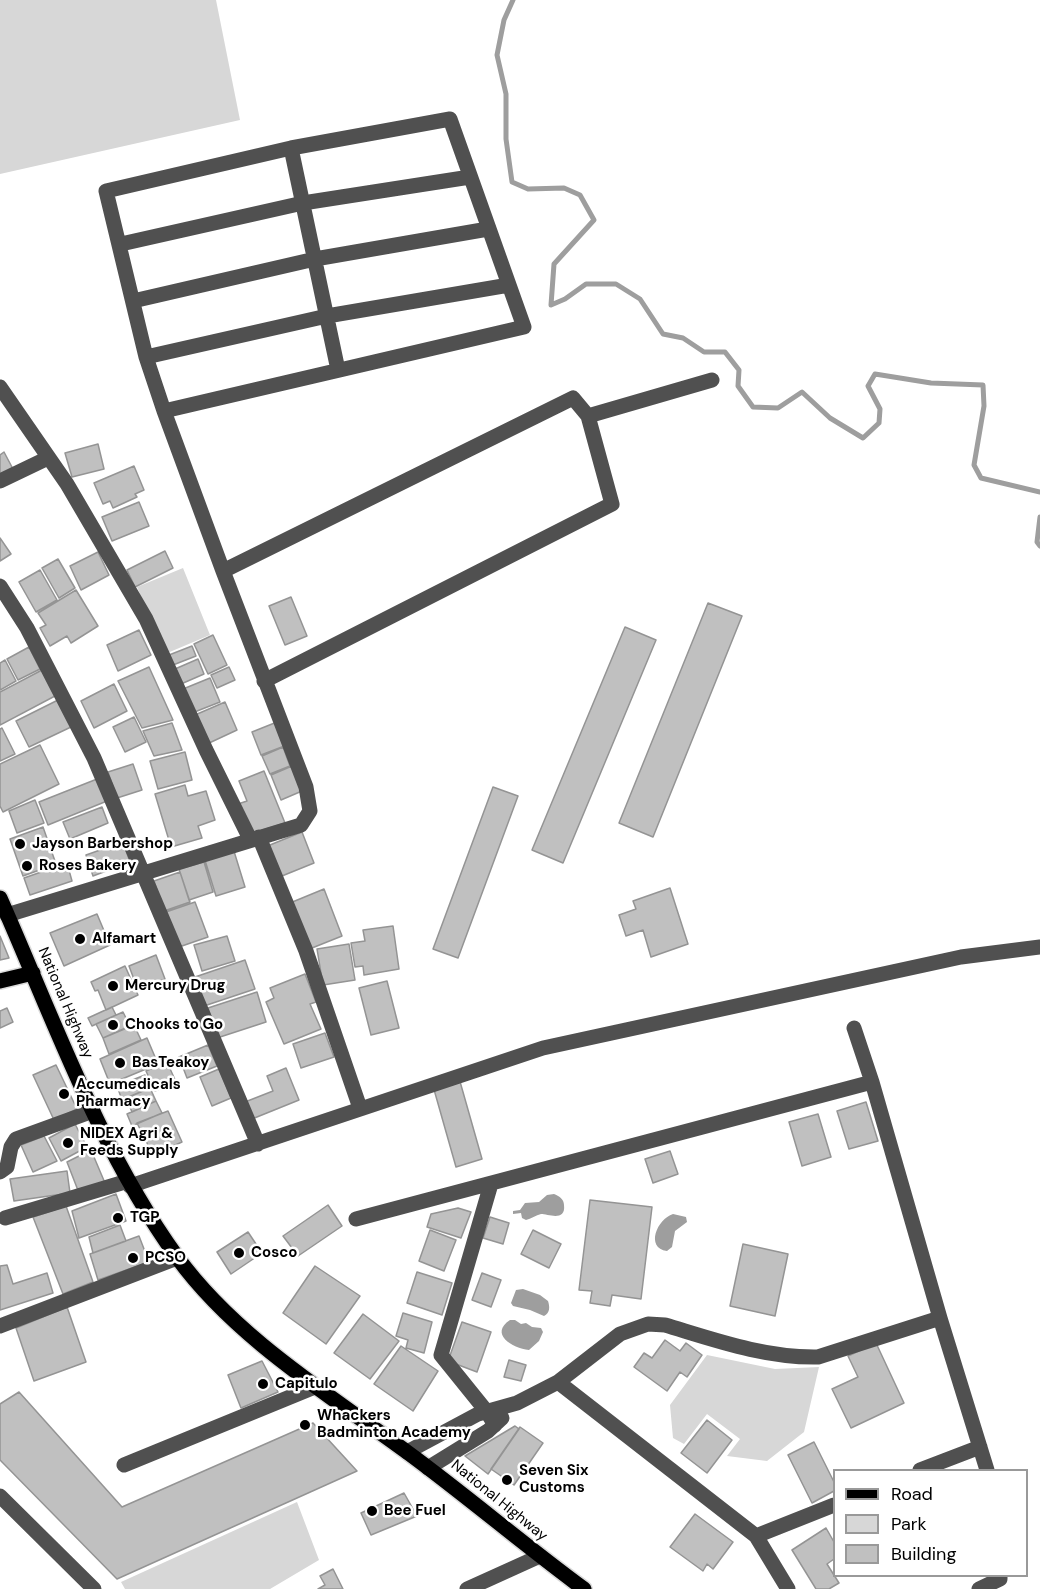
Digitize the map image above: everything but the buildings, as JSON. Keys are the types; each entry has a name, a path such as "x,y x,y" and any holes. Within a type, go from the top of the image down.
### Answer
{"main road":[{"name":"National Highway","path":"0,898 93,1111 129,1184 177,1258 207,1294 234,1323 407,1452 584,1589"},
{"path":"0,981 33,973"}],"street":[{"path":"7,915 301,825 310,811 306,788 223,571 164,411 146,357 121,244 106,191 291,148 450,119 524,327 164,411"},
{"path":"291,148 338,370"},
{"path":"121,244 303,203 470,177"},
{"path":"133,302 315,259 488,229"},
{"path":"146,357 327,315 509,285"},
{"path":"588,416 712,380"},
{"path":"0,387 67,484 146,619 206,750 255,838 306,951 360,1108"},
{"path":"223,571 573,398 588,416 612,504 264,681"},
{"path":"0,481 48,458"},
{"path":"0,586 27,628 94,758 258,1144"},
{"path":"5,1218 129,1184 258,1144 543,1048 961,957 1040,947"},
{"path":"854,1028 987,1469"},
{"path":"356,1219 872,1082"},
{"path":"0,1172 7,1167 10,1147 16,1139 93,1111"},
{"path":"491,1184 441,1355 495,1425"},
{"path":"0,1326 177,1258"},
{"path":"407,1452 487,1412 517,1403 558,1382 620,1335 648,1324 665,1325 760,1352 818,1357 940,1318"},
{"path":"558,1382 756,1536 788,1589"},
{"path":"124,1465 317,1386"},
{"path":"428,1468 488,1431 517,1403"},
{"path":"923,1469 980,1447"},
{"path":"0,1496 94,1589"},
{"path":"756,1536 833,1505"},
{"path":"467,1589 540,1556"},
{"path":"979,1589 1000,1577"}],"green space":[{"path":"0,0 216,0 240,120 0,174"},
{"path":"183,568 210,635 165,654 137,587"},
{"path":"707,1355 775,1369 819,1367 804,1432 767,1461 727,1456 740,1439 707,1414 684,1444 673,1438 670,1405"},
{"path":"297,1502 319,1560 270,1589 125,1589 121,1582"}],"shaded area":[{"path":"554,1194 564,1203 562,1214 552,1216 541,1214 526,1220 522,1218 521,1213 513,1214 513,1211 520,1210 525,1203 539,1202 547,1195"},
{"path":"673,1214 686,1217 687,1222 675,1231 672,1247 667,1251 656,1245 655,1239 662,1221"},
{"path":"523,1289 540,1295 548,1301 549,1310 546,1315 513,1306 511,1303 516,1290"},
{"path":"510,1320 541,1328 543,1332 539,1341 529,1350 505,1340 502,1330"}],"waterway":[{"path":"513,0 504,20 497,55 506,94 506,139 512,182 528,189 564,188 580,195 594,220 554,264 551,305 565,299 586,284 616,284 640,299 663,334 683,338 704,352 725,352 739,370 738,386 753,407 778,408 802,392 830,418 863,438 879,423 880,409 868,386 875,374 931,383 983,385 984,406 974,465 981,478 1040,492"},
{"path":"1040,517 1037,542 1040,546"}],"place":[{"name":"Jayson Barbershop","path":"20,844"},
{"name":"Roses Bakery","path":"27,866"},
{"name":"Alfamart","path":"80,939"},
{"name":"Mercury Drug","path":"113,986"},
{"name":"Chooks to Go","path":"113,1025"},
{"name":"BasTeakoy","path":"120,1063"},
{"name":"Accumedicals Pharmacy","path":"64,1094"},
{"name":"NIDEX Agri & Feeds Supply","path":"68,1143"},
{"name":"TGP","path":"118,1218"},
{"name":"Cosco","path":"239,1253"},
{"name":"PCSO","path":"133,1258"},
{"name":"Capitulo","path":"263,1384"},
{"name":"Whackers Badminton Academy","path":"305,1425"},
{"name":"Seven Six Customs","path":"507,1480"},
{"name":"Bee Fuel","path":"372,1511"}]}
